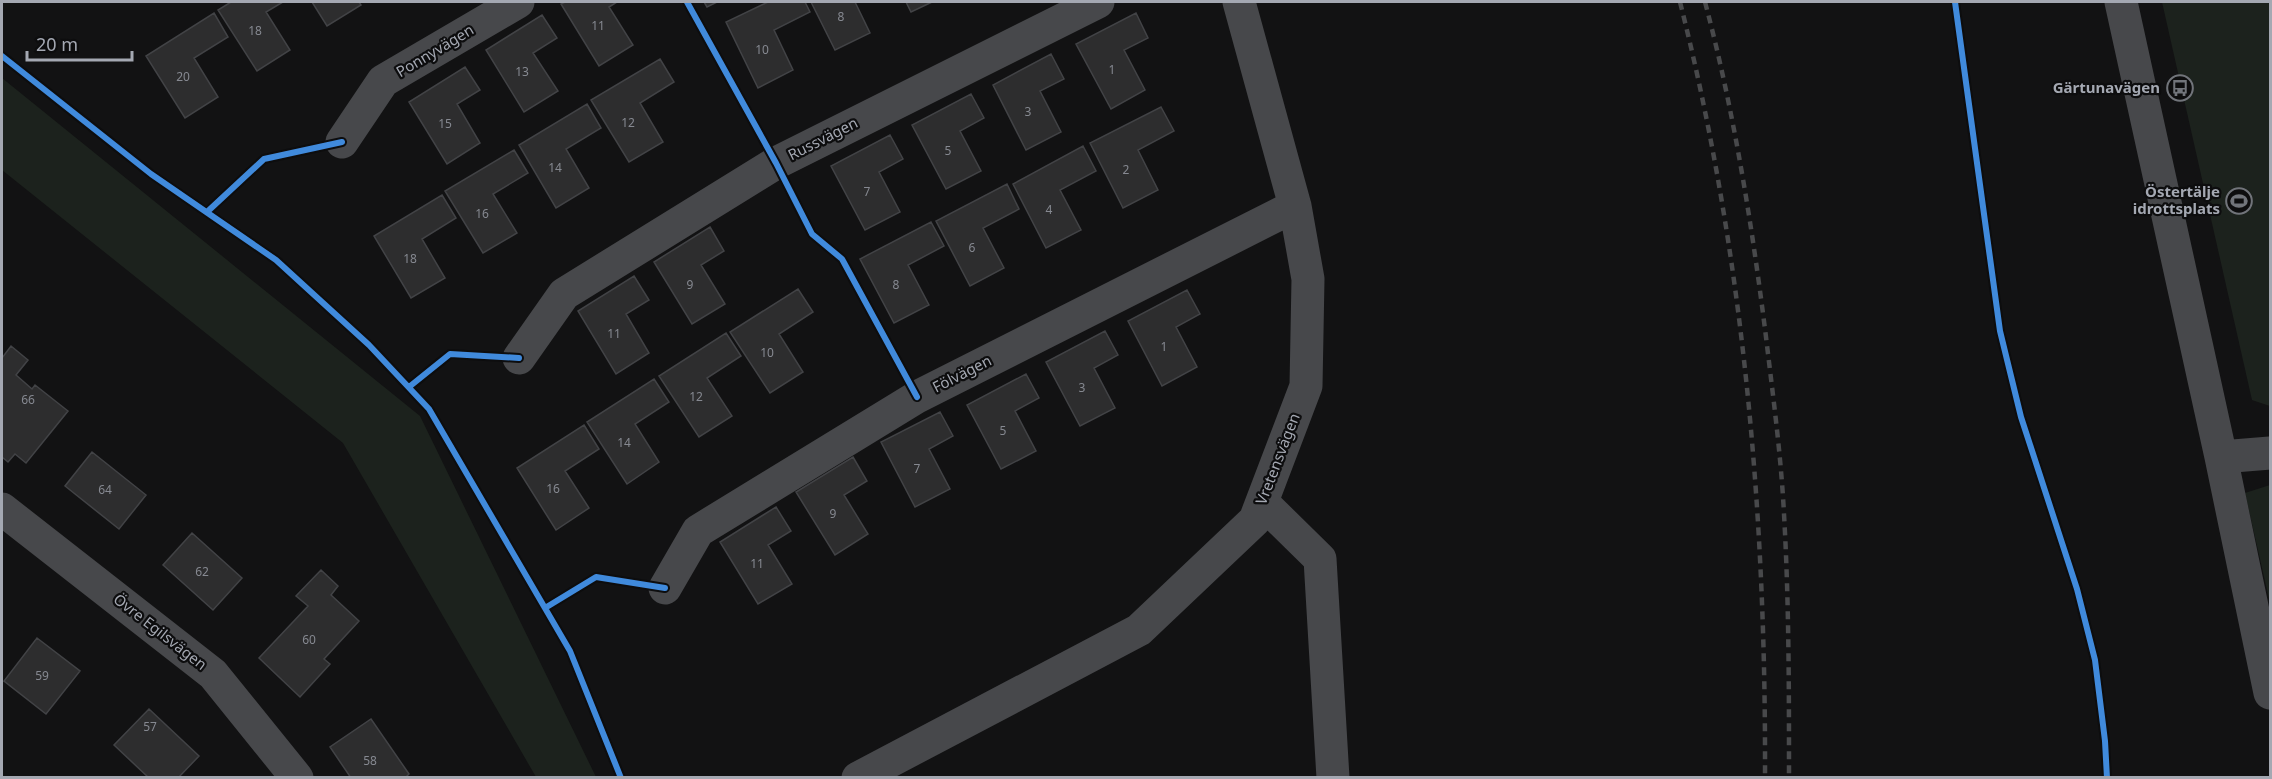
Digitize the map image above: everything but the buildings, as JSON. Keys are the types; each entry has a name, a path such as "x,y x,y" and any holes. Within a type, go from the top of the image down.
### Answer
{"street":[{"name":"Ponnyvägen","path":"342,142 383,81 518,2"},
{"name":"Russvägen","path":"519,358 564,294 756,175 786,157 1098,2"},
{"name":"Vretensvägen","path":"858,777 1139,630 1255,520 1306,386 1308,279 1295,206 1239,2"},
{"path":"2121,2 2271,693"},
{"name":"Fölvägen","path":"665,588 698,531 907,403 1295,206"},
{"path":"2221,457 2271,453"},
{"path":"1262,502 1320,559 1333,777"},
{"name":"Övre Egilsvägen","path":"2,508 213,674 297,777"}],"shaded area":[{"name":"Östertälje idrottsplats","path":"2162,2 2270,2 2270,406 2252,400"},
{"path":"2,78 420,416 596,777 536,777 343,443 2,170"},
{"path":"2270,485 2270,603 2245,493"}],"railway":[{"path":"1680,2 1702,97 1720,193 1747,387 1761,582 1765,778"},
{"path":"1705,2 1725,85 1741,168 1761,295 1776,425 1783,492 1787,580 1789,778"}],"cycle path":[{"path":"687,2 776,163 812,234 842,259 917,397"},
{"path":"1955,2 2000,331 2021,417 2077,589 2095,660 2107,778"},
{"path":"2,56 151,174 276,260 369,345 429,409 570,651 621,778"},
{"path":"207,212 264,159 342,142"},
{"path":"409,387 450,354 519,358"},
{"path":"545,608 596,577 665,588"}],"place":[{"name":"Gärtunavägen","path":"2180,88"},
{"name":"Östertälje idrottsplats","path":"2239,201"}]}
